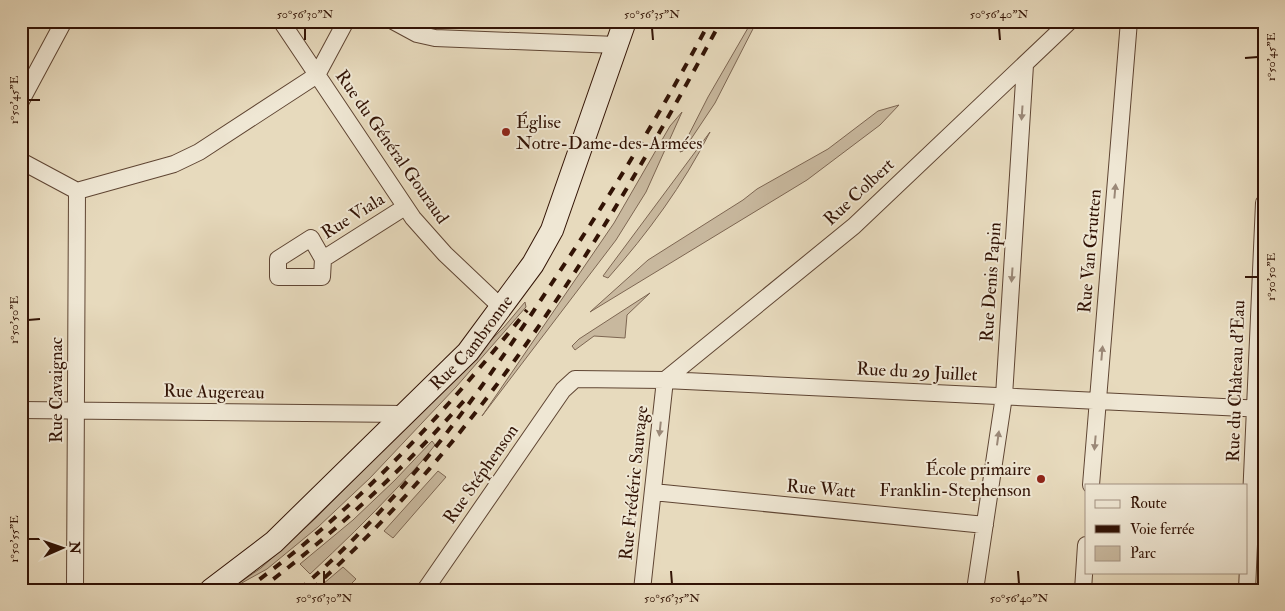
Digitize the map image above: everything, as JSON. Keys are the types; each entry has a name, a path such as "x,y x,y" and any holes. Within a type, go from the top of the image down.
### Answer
{"street":[{"path":"21,101 64,21"},
{"name":"Rue du Général Gouraud","path":"280,21 405,207 445,254 502,308"},
{"path":"21,161 77,191 174,164 317,76 346,21"},
{"path":"393,21 417,34 435,38 617,45"},
{"name":"Rue Cambronne","path":"211,590 274,542 407,414 468,352 502,308 541,252 552,230 625,21"},
{"name":"Rue Colbert","path":"665,380 854,226 1070,21"},
{"name":"Rue Van Grutten","path":"1091,484 1129,21"},
{"name":"Rue Denis Papin","path":"975,590 1004,396 1025,65"},
{"name":"Rue Cavaignac","path":"75,590 77,191"},
{"name":"Rue du Château d'Eau","path":"1247,590 1260,409 1264,203"},
{"name":"Rue Viala","path":"323,258 405,207"},
{"name":"Rue du 29 Juillet","path":"570,382 584,377 665,380 1260,409"},
{"name":"Rue Frédéric Sauvage","path":"642,590 665,380"},
{"name":"Rue Stéphenson","path":"425,590 570,382"},
{"name":"Rue Augereau","path":"21,410 407,414"},
{"name":"Rue Watt","path":"653,492 985,524"},
{"path":"1083,590 1085,561"}],"green space":[{"path":"752,21 757,21 715,103 683,151 680,152 708,97"},
{"path":"899,105 880,125 807,180 590,312 648,260 743,200 757,189 828,149 878,111"},
{"path":"682,112 646,192 616,240 482,416 614,223 670,126"},
{"path":"710,132 700,152 651,226 608,278 603,276"},
{"path":"650,293 627,315 625,338 594,336 575,350 572,346 579,339"},
{"path":"525,302 526,307 456,387 370,478 318,527 267,569 229,590 261,568 316,518 504,327"},
{"path":"432,441 435,445 417,467 310,574 300,564 353,520"},
{"path":"438,471 446,477 393,538 384,531"},
{"path":"343,567 356,579 345,590 316,590"}],"railway":[{"path":"299,590 373,520 406,483 437,446 495,367 524,326 614,186 654,121 710,21"},
{"path":"311,590 375,529 434,464 489,395 540,324 589,250 635,175 721,21"},
{"path":"245,590 285,560 360,495 430,424 527,310"},
{"path":"259,590 288,568 369,498 420,448 469,395"}],"place":[{"name":"Église Notre-Dame-des-Armées","path":"506,132"},
{"name":"École primaire Franklin-Stephenson","path":"1041,479"}]}
